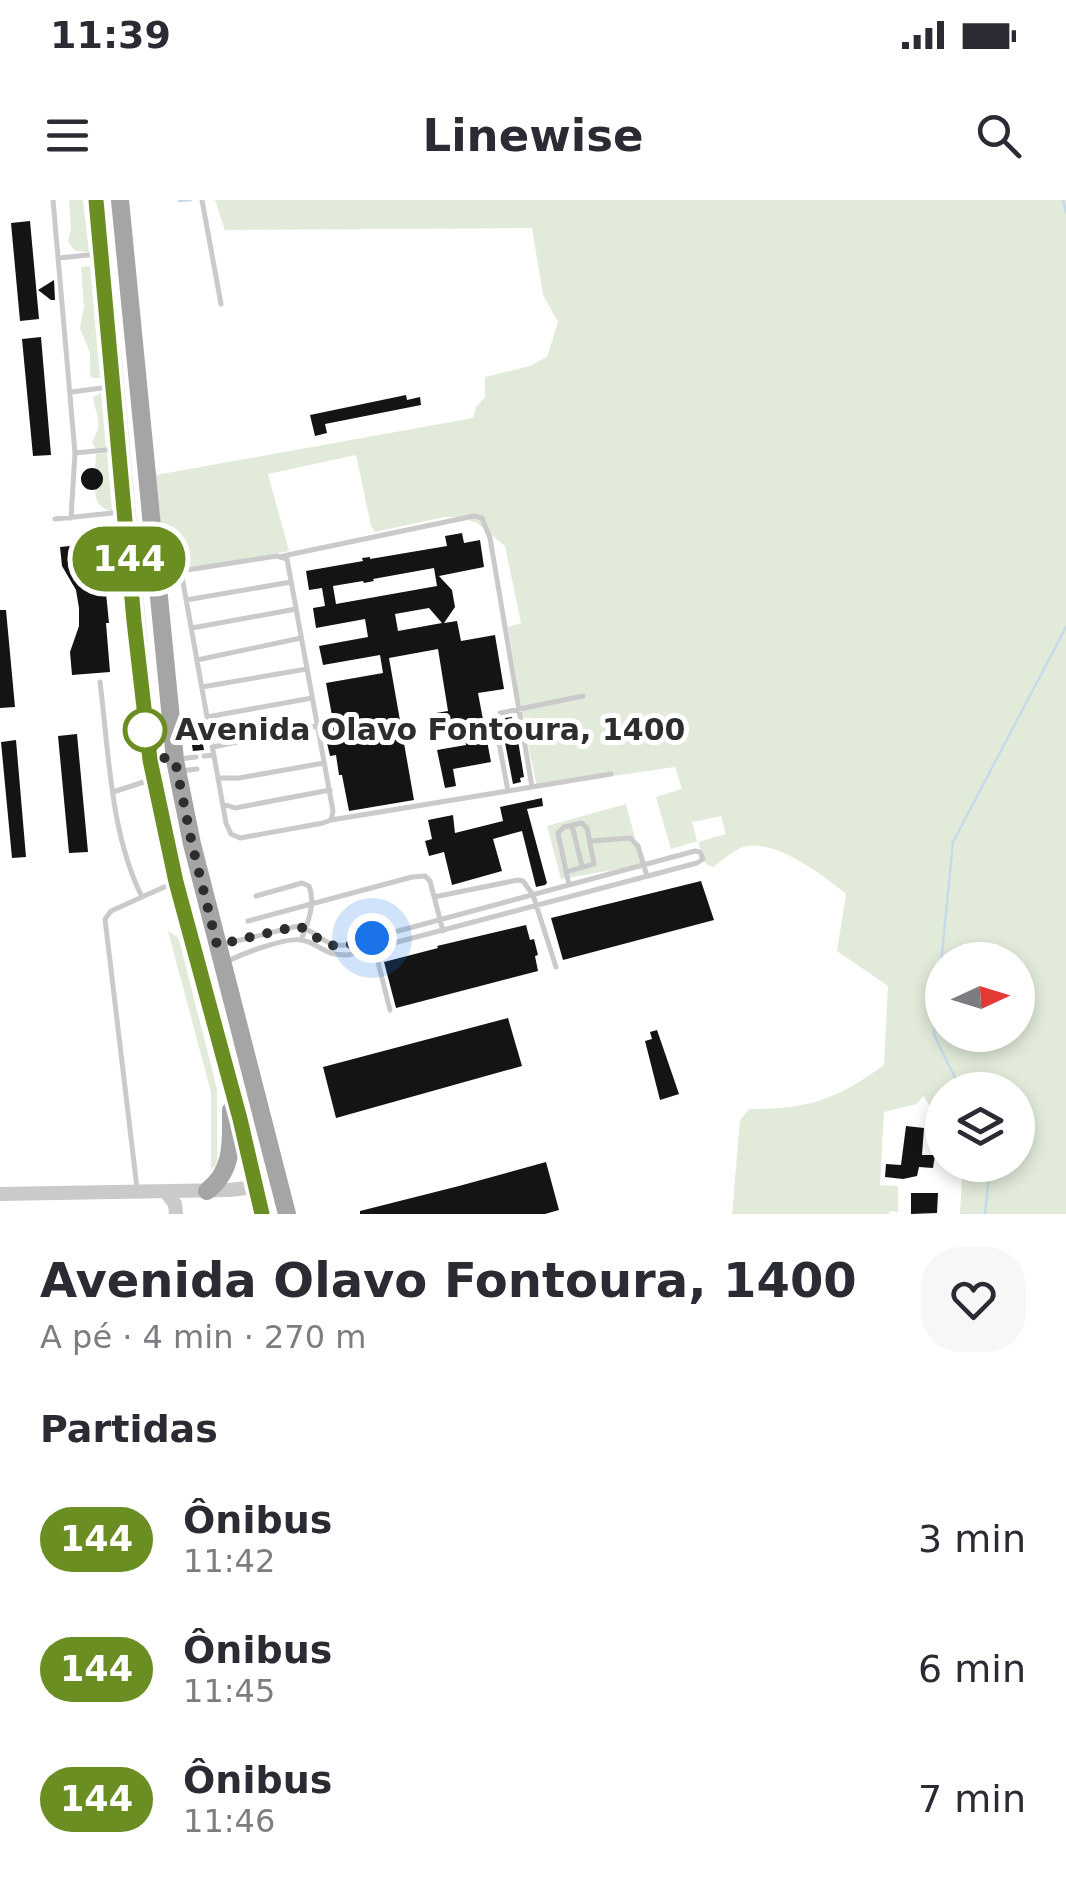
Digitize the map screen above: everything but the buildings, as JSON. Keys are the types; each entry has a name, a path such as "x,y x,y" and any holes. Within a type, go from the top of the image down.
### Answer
{"main road":[{"path":"96,200 153,780 262,1214"},
{"path":"117,200 122,268 129,286 176,766 219,954 288,1214"},
{"path":"106,316 131,312"},
{"path":"146,736 159,757 176,766"},
{"path":"206,1191 224,1175 227,1165 230,1085"},
{"path":"240,1119 261,1113"}],"street":[{"path":"0,1194 256,1187"},
{"path":"166,1192 176,1204 176,1214"}],"lane":[{"path":"52,200 75,453 71,518"},
{"path":"202,200 221,304"},
{"path":"58,258 100,254"},
{"path":"70,392 113,387"},
{"path":"75,453 119,449"},
{"path":"55,519 124,512"},
{"path":"532,787 490,538 482,518 474,516 283,556 178,571 231,834 240,838 611,774"},
{"path":"283,556 287,559 330,790 331,820"},
{"path":"186,600 291,582"},
{"path":"192,628 296,609"},
{"path":"197,660 301,638"},
{"path":"202,686 307,669"},
{"path":"100,682 113,792 128,866 142,897"},
{"path":"508,792 496,726 500,713 583,696"},
{"path":"207,717 312,698"},
{"path":"212,747 317,726"},
{"path":"204,756 214,755"},
{"path":"176,766 196,758"},
{"path":"218,778 324,762"},
{"path":"176,766 198,769"},
{"path":"206,768 215,766"},
{"path":"113,792 153,780"},
{"path":"223,804 235,808 330,790"},
{"path":"566,872 595,861 586,825 582,823 564,827 558,833 566,872 569,885"},
{"path":"572,825 582,868"},
{"path":"591,841 630,838 638,846 647,877"},
{"path":"695,852 700,852 703,859 697,864 336,956 294,939 245,953 219,954 298,926 337,946 695,852"},
{"path":"248,921 425,876 430,881 443,930"},
{"path":"434,897 518,880 527,884 556,966"},
{"path":"138,1192 105,924 111,911 176,882"},
{"path":"256,896 302,883 308,886 311,906 301,940"},
{"path":"404,929 407,940"},
{"path":"372,938 390,1010"}],"green space":[{"path":"69,200 83,200 89,252 75,251 68,242"},
{"path":"215,200 1066,200 1066,1214 960,1214 962,1182 1035,1182 1035,1072 925,1072 925,1099 923,1096 917,1104 884,1112 880,1185 898,1186 898,1212 732,1214 740,1120 749,1109 821,1100 851,1087 884,1065 888,986 837,951 846,894 813,869 786,854 759,846 738,849 713,867 706,864 698,842 726,834 721,816 693,822 691,818 697,841 671,849 656,797 682,789 675,767 537,787 508,627 521,623 505,546 477,523 444,517 375,532 356,455 268,474 289,551 166,575 156,475 473,418 485,397 485,377 530,366 547,357 558,322 543,295 532,228 225,230"},
{"path":"90,266 100,378 90,375 90,353 80,328 84,307 81,267"},
{"path":"121,348 152,688 119,349"},
{"path":"101,393 106,448 96,449 92,442 98,420 93,397"},
{"path":"107,453 112,511 101,506 95,494 103,480 95,468 96,454"},
{"path":"626,804 642,865 561,879 547,826"},
{"path":"168,931 179,940 217,1089 217,1164 211,1170 211,1092"}],"waterway":[{"path":"179,201 191,200"},
{"path":"1063,200 1066,213"},
{"path":"952,1072 934,1035 953,842 1066,627"},
{"path":"985,1214 988,1182"}],"bus line":[{"name":"144","path":"96,200 146,736 176,882 262,1214"}],"place":[{"name":"Avenida Olavo Fontoura, 1400","path":"145,730"}],"route":[{"path":"145,730 159,757 175,760 217,945 298,926 337,946 372,938"}]}
